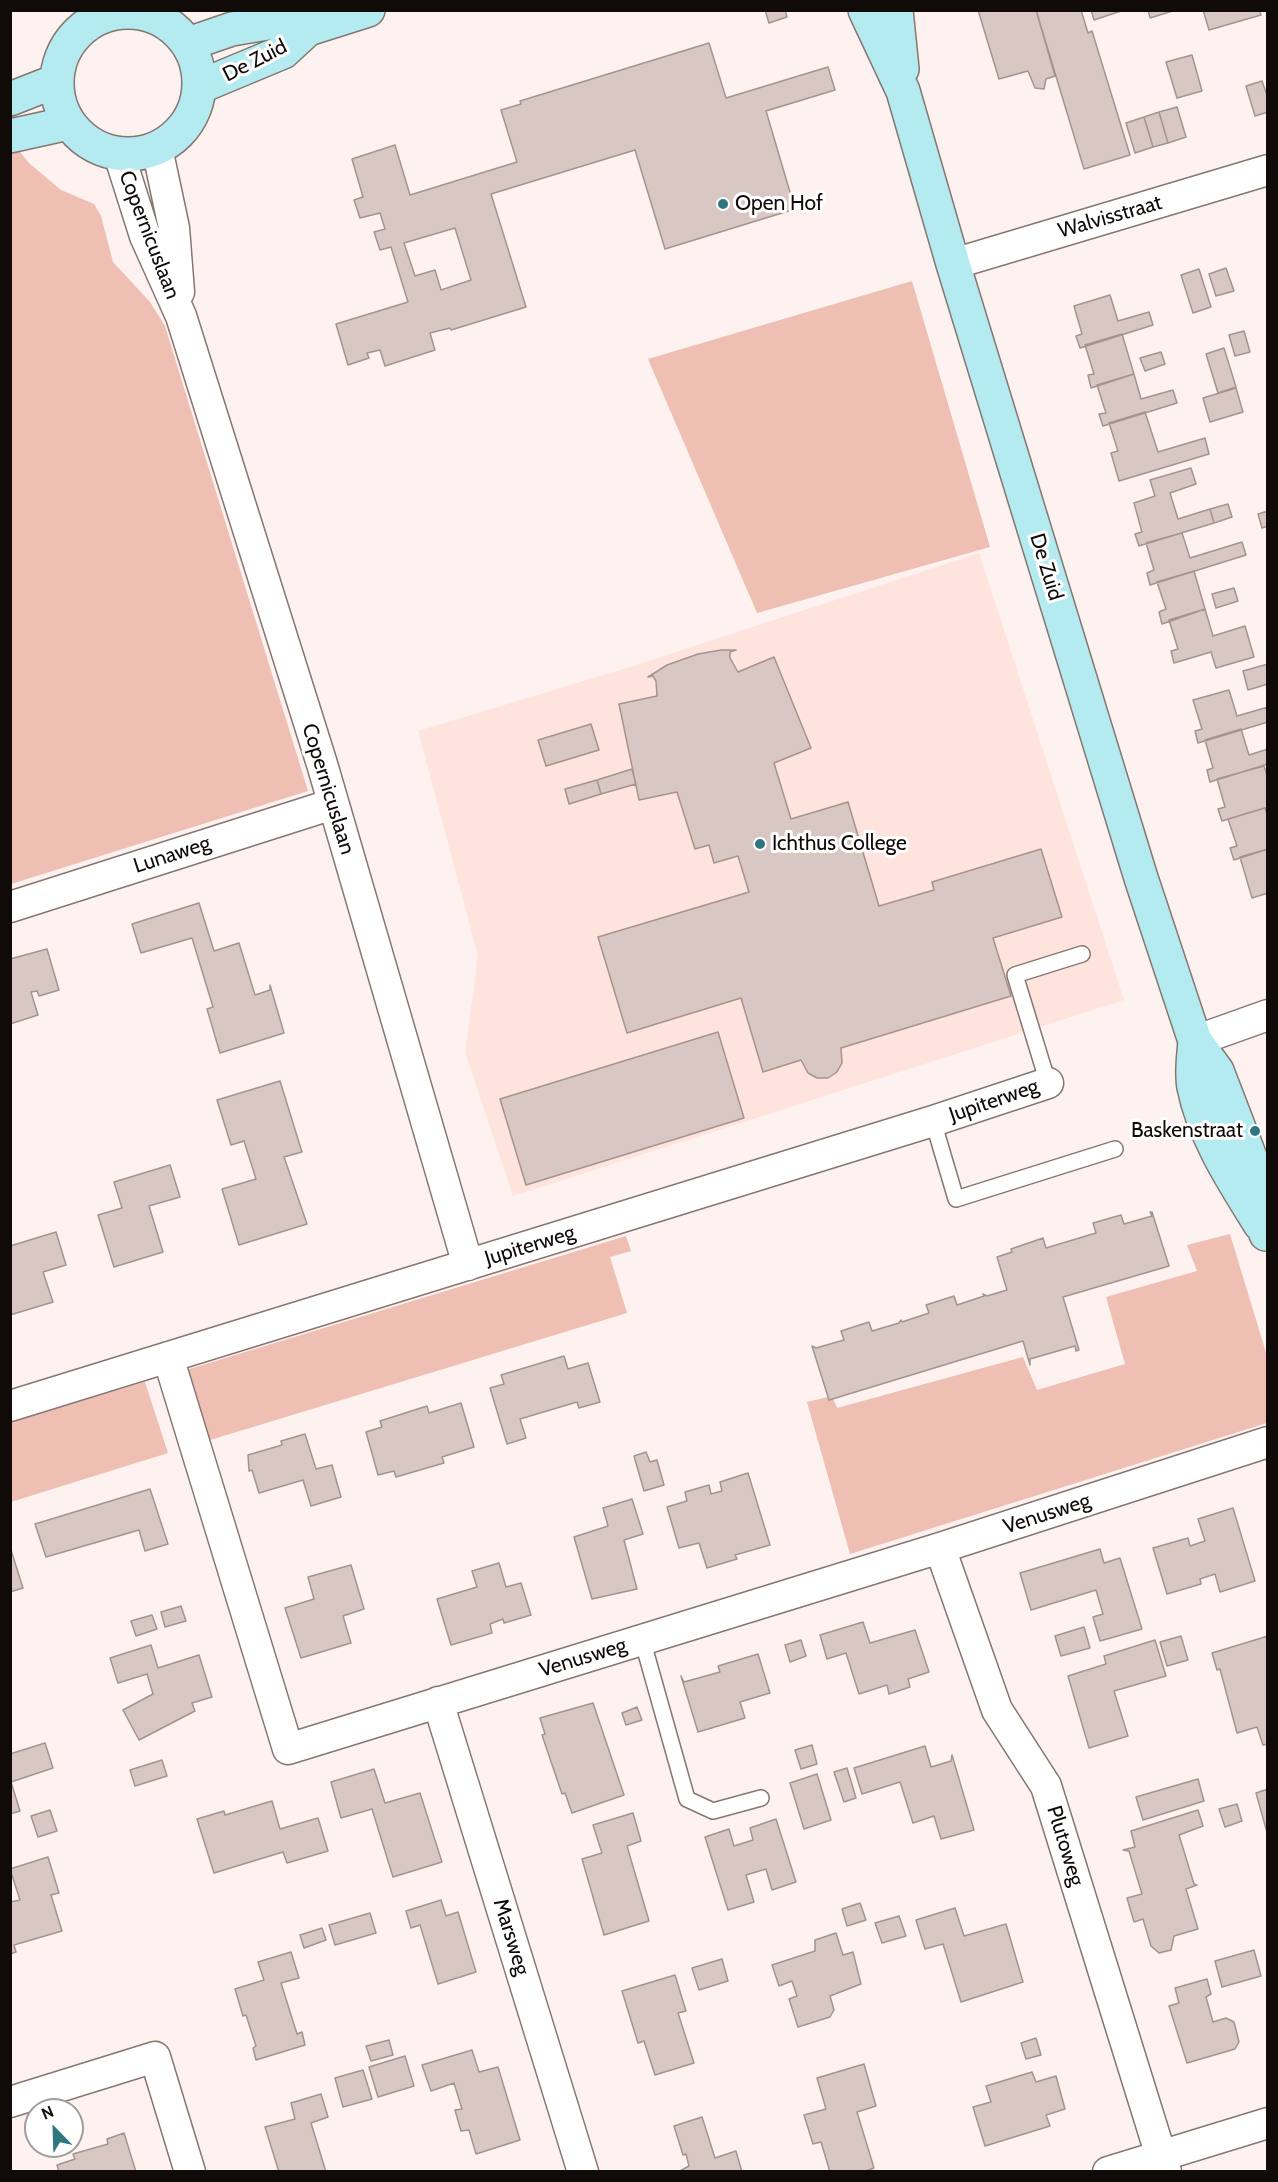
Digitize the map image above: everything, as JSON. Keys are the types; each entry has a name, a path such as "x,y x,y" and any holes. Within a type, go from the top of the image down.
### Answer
{"street":[{"name":"De Zuid","path":"199,87 283,52 308,29 368,10"},
{"name":"De Zuid","path":"865,10 903,91 952,264 1141,878 1195,1041 1194,1085 1203,1116 1228,1172 1267,1236"},
{"name":"De Zuid","path":"896,10 903,91"},
{"path":"139,11 159,18 175,29 188,44 197,65 199,87 195,106 187,123 174,138 157,148 138,153 119,154 91,143 69,123 59,103 56,81 61,56 74,35 93,15 139,11"},
{"name":"De Zuid","path":"188,44 232,29 273,22 308,29"},
{"path":"10,99 56,81"},
{"path":"10,136 69,123"},
{"name":"Copernicuslaan","path":"157,148 174,228 181,316"},
{"name":"Copernicuslaan","path":"119,154 145,236 181,316 333,804 468,1265"},
{"name":"Walvisstraat","path":"952,264 1268,170"},
{"name":"Lunaweg","path":"10,906 333,804"},
{"path":"1195,1041 1268,1015"},
{"name":"Jupiterweg","path":"10,1406 933,1121 1048,1083"},
{"name":"Venusweg","path":"168,1357 288,1749 940,1548 1268,1442"},
{"name":"Plutoweg","path":"940,1548 997,1710 1046,1786 1164,2163"},
{"name":"Marsweg","path":"438,1702 583,2172"},
{"path":"10,2102 155,2057 190,2172"},
{"path":"1108,2172 1164,2163 1268,2123"}],"lane":[{"path":"1048,1083 1015,975 1082,954"},
{"path":"933,1121 956,1199 1115,1149"},
{"path":"642,1640 687,1800 713,1811 761,1798"}],"shaded area":[{"path":"16,147 29,163 61,190 94,204 101,216 113,262 150,302 165,326 308,791 11,884 10,149"},
{"path":"912,281 990,547 757,613 648,359"},
{"name":"Ichthus College","path":"979,553 1124,1000 513,1196 465,1052 478,956 418,731 630,667"},
{"path":"1230,1234 1267,1356 1267,1423 850,1554 807,1402 832,1396 837,1408 1023,1357 1037,1390 1125,1364 1106,1297 1197,1271 1187,1245"},
{"path":"626,1236 631,1251 610,1257 627,1313 207,1441 186,1370"},
{"path":"145,1382 168,1453 11,1502 11,1422"}],"building":[{"path":"765,10 785,10 787,17 769,23"},
{"path":"978,10 1036,10 1055,76 1046,79 1044,89 1035,88 1028,71 999,79"},
{"path":"1036,10 1081,10 1088,33 1092,31 1130,155 1084,169"},
{"path":"1091,10 1124,10 1094,20"},
{"path":"1148,10 1176,10 1150,18"},
{"path":"1203,10 1259,10 1261,15 1209,30"},
{"name":"Open Hof","path":"709,43 726,98 828,67 835,90 766,111 795,209 665,249 635,150 491,194 526,307 451,330 450,328 430,333 435,350 385,366 380,350 367,353 369,358 348,365 336,324 408,302 391,247 380,250 374,232 385,229 380,213 360,218 354,200 363,197 352,159 395,145 410,195 517,162 501,110 521,104 520,101","holes":["455,228 471,280 441,290 435,270 415,276 404,243"]},
{"path":"1192,55 1202,91 1177,98 1166,62"},
{"path":"1262,81 1268,98 1268,112 1255,116 1246,86"},
{"path":"1177,107 1186,137 1168,143 1159,112"},
{"path":"1159,112 1168,143 1153,147 1144,117"},
{"path":"1144,117 1153,147 1135,153 1126,123"},
{"path":"1226,268 1234,291 1216,296 1209,274"},
{"path":"1199,269 1211,307 1193,313 1181,275"},
{"path":"1110,295 1118,321 1149,312 1153,325 1080,348 1076,336 1082,334 1074,306"},
{"path":"1244,331 1250,352 1235,356 1229,335"},
{"path":"1122,334 1134,374 1091,388 1088,375 1094,374 1085,345"},
{"path":"1224,348 1236,387 1218,393 1206,354"},
{"path":"1161,352 1165,364 1145,371 1140,358"},
{"path":"1134,374 1141,399 1173,390 1177,403 1103,426 1099,414 1106,413 1097,385"},
{"path":"1236,388 1243,412 1210,422 1203,398"},
{"path":"1145,412 1158,452 1205,438 1209,454 1119,481 1111,453 1118,451 1109,423"},
{"path":"1191,468 1196,484 1170,493 1178,519 1210,509 1214,523 1139,546 1135,534 1142,532 1134,503 1155,496 1150,480"},
{"path":"1228,504 1232,517 1214,523 1210,509"},
{"path":"1268,511 1268,526 1262,528 1258,514"},
{"path":"1182,533 1190,558 1242,542 1246,555 1150,585 1147,573 1154,570 1146,543"},
{"path":"1194,571 1205,609 1162,624 1159,612 1166,609 1157,582"},
{"path":"1234,588 1238,601 1216,608 1212,594"},
{"path":"1205,609 1213,636 1245,626 1254,657 1216,668 1211,652 1174,663 1171,651 1178,649 1169,620"},
{"path":"736,650 730,652 730,658 738,672 774,657 811,748 774,763 791,819 848,802 879,906 934,890 932,882 1041,849 1062,917 993,938 1011,996 841,1048 842,1063 837,1072 828,1078 817,1078 808,1073 801,1060 763,1072 741,998 627,1033 598,937 749,892 738,856 714,863 709,845 695,849 677,792 639,800 619,704 657,696 656,681 653,676 648,677 667,665 698,654"},
{"path":"1268,664 1268,684 1248,690 1243,671"},
{"path":"1229,690 1237,716 1268,707 1268,722 1198,743 1195,731 1202,729 1193,700"},
{"path":"591,724 599,750 546,766 538,740"},
{"path":"1241,729 1249,755 1268,749 1268,764 1210,782 1207,770 1213,768 1205,740"},
{"path":"1264,766 1268,778 1268,807 1222,821 1218,809 1225,807 1217,779"},
{"path":"632,769 636,784 601,794 597,780"},
{"path":"597,780 601,794 569,804 565,789"},
{"path":"1265,808 1268,817 1268,849 1234,860 1230,848 1237,846 1228,819"},
{"path":"1268,849 1268,893 1252,898 1240,857"},
{"path":"199,903 214,951 239,943 255,995 270,990 270,985 284,1033 220,1053 207,1009 213,1007 192,938 141,953 132,924"},
{"path":"47,949 59,990 39,996 37,991 31,992 38,1015 10,1024 10,959"},
{"path":"718,1032 744,1118 526,1185 500,1099"},
{"path":"280,1081 302,1152 284,1157 307,1224 239,1245 222,1189 256,1179 244,1141 231,1145 217,1100"},
{"path":"170,1165 180,1197 149,1206 163,1252 114,1267 98,1215 122,1208 114,1182"},
{"path":"1150,1212 1152,1212 1169,1266 1063,1297 1079,1350 1076,1351 1075,1346 1030,1359 1030,1365 1023,1341 829,1400 812,1346 816,1348 844,1340 841,1331 869,1322 872,1331 929,1313 926,1305 954,1296 957,1305 984,1296 983,1294 987,1296 1007,1290 997,1257 1012,1252 1011,1249 1043,1238 1046,1248 1096,1233 1093,1223 1121,1215 1124,1224 1152,1216"},
{"path":"56,1232 66,1265 43,1272 53,1302 10,1315 10,1246"},
{"path":"564,1356 568,1369 588,1363 600,1402 579,1408 577,1402 520,1419 526,1438 507,1444 490,1388 504,1384 501,1375"},
{"path":"461,1403 474,1447 442,1457 444,1463 396,1477 394,1471 378,1475 366,1432 382,1427 380,1421 427,1406 429,1413"},
{"path":"305,1434 316,1469 332,1465 341,1497 311,1506 303,1480 259,1493 252,1470 249,1471 248,1455 282,1445 281,1441"},
{"path":"646,1452 650,1462 657,1460 664,1485 644,1491 634,1456"},
{"path":"748,1473 770,1545 735,1555 737,1559 707,1568 699,1543 679,1548 667,1507 687,1501 685,1492 709,1485 711,1494 722,1491 720,1482"},
{"path":"150,1489 168,1544 145,1551 139,1530 46,1557 35,1524"},
{"path":"632,1499 643,1534 624,1540 637,1589 592,1599 574,1537 608,1526 603,1508"},
{"path":"1233,1508 1255,1581 1220,1592 1215,1574 1200,1579 1201,1584 1167,1594 1153,1548 1188,1538 1190,1546 1205,1541 1198,1519"},
{"path":"1100,1549 1104,1563 1120,1558 1142,1629 1100,1641 1093,1617 1103,1614 1096,1590 1031,1610 1020,1573"},
{"path":"10,1551 23,1588 10,1592"},
{"path":"499,1563 506,1587 521,1583 531,1615 504,1623 503,1619 490,1624 492,1633 451,1645 437,1599 477,1587 472,1571"},
{"path":"351,1565 364,1609 343,1616 351,1643 301,1658 285,1608 314,1599 308,1577"},
{"path":"181,1606 186,1621 165,1627 161,1612"},
{"path":"152,1615 157,1629 136,1636 131,1621"},
{"path":"863,1622 870,1643 915,1630 929,1672 908,1679 910,1687 889,1694 887,1685 859,1694 846,1653 827,1659 820,1635"},
{"path":"1084,1627 1090,1648 1061,1656 1055,1636"},
{"path":"1181,1636 1188,1660 1167,1666 1160,1642"},
{"path":"1268,1636 1268,1744 1263,1745 1257,1727 1237,1733 1220,1669 1217,1670 1212,1653"},
{"path":"801,1640 806,1656 790,1662 785,1645"},
{"path":"1155,1640 1166,1676 1114,1691 1128,1736 1089,1748 1068,1676 1106,1664 1104,1656"},
{"path":"151,1645 158,1668 199,1655 212,1697 192,1703 195,1711 139,1740 123,1710 153,1694 147,1674 118,1683 110,1658"},
{"path":"758,1654 770,1693 740,1702 745,1718 698,1732 681,1676 684,1682 720,1672 718,1666"},
{"path":"593,1703 624,1795 572,1813 565,1793 562,1794 542,1735 545,1734 540,1718"},
{"path":"637,1707 642,1720 626,1725 622,1713"},
{"path":"45,1743 53,1768 11,1782 20,1811 10,1814 10,1754"},
{"path":"812,1745 817,1764 801,1769 795,1750"},
{"path":"925,1746 931,1767 951,1761 952,1755 974,1830 941,1839 934,1816 913,1823 900,1782 862,1794 854,1768"},
{"path":"162,1760 167,1776 135,1786 130,1770"},
{"path":"847,1768 856,1798 844,1802 834,1772"},
{"path":"374,1769 385,1803 420,1793 442,1862 393,1877 372,1809 341,1818 331,1782"},
{"path":"817,1774 831,1820 804,1829 790,1783"},
{"path":"1198,1779 1204,1801 1143,1820 1136,1797"},
{"path":"1268,1789 1268,1836 1256,1793"},
{"path":"272,1801 280,1829 318,1818 328,1851 287,1863 283,1852 214,1873 197,1819 224,1811 225,1815"},
{"path":"1237,1804 1242,1821 1225,1827 1219,1809"},
{"path":"50,1810 57,1831 38,1837 31,1816"},
{"path":"1198,1810 1203,1826 1179,1835 1194,1884 1197,1885 1186,1889 1198,1929 1174,1936 1171,1950 1159,1953 1151,1946 1143,1919 1134,1922 1127,1898 1142,1894 1129,1851 1123,1850 1135,1847 1131,1831"},
{"path":"633,1813 641,1841 627,1846 649,1921 604,1935 582,1859 602,1853 593,1825"},
{"path":"776,1819 796,1882 772,1890 766,1869 746,1875 754,1902 728,1910 705,1837 729,1829 734,1846 753,1840 750,1828"},
{"path":"48,1857 59,1893 51,1895 62,1931 14,1945 16,1952 10,1954 10,1902 20,1900 10,1869"},
{"path":"441,1900 446,1916 458,1912 476,1972 438,1984 420,1925 411,1928 406,1911"},
{"path":"860,1903 866,1920 847,1926 842,1909"},
{"path":"955,1908 964,1936 1006,1924 1023,1982 961,2002 943,1944 925,1949 916,1920"},
{"path":"370,1913 376,1933 335,1945 329,1925"},
{"path":"899,1916 906,1936 882,1943 875,1923"},
{"path":"322,1928 326,1940 304,1948 300,1935"},
{"path":"836,1933 843,1955 853,1952 861,1984 830,1996 834,2010 830,2017 798,2027 789,1999 797,1996 792,1981 779,1986 772,1965 815,1951 815,1940"},
{"path":"1254,1950 1261,1976 1222,1987 1215,1961"},
{"path":"291,1952 299,1978 281,1983 297,2034 302,2032 305,2045 256,2060 253,2048 256,2046 246,2015 243,2016 235,1989 264,1980 258,1962"},
{"path":"722,1959 728,1981 699,1990 692,1968"},
{"path":"675,1975 686,2011 678,2013 694,2063 655,2075 644,2041 638,2043 622,1991"},
{"path":"1207,1979 1211,1994 1206,1997 1213,2022 1226,2018 1234,2022 1239,2042 1235,2049 1187,2063 1169,2006 1179,2003 1175,1988"},
{"path":"1036,2038 1041,2055 1026,2059 1021,2043"},
{"path":"389,2040 393,2055 371,2061 366,2046"},
{"path":"472,2050 479,2072 498,2067 520,2140 476,2154 469,2130 461,2131 455,2110 462,2109 454,2083 431,2091 422,2065"},
{"path":"405,2056 414,2086 378,2097 369,2067"},
{"path":"864,2064 876,2106 857,2112 874,2168 863,2172 830,2172 821,2142 813,2144 804,2115 826,2109 817,2078"},
{"path":"363,2070 372,2099 343,2107 335,2078"},
{"path":"1032,2072 1036,2082 1056,2076 1065,2109 1046,2115 1050,2126 985,2146 973,2107 991,2102 986,2086"},
{"path":"321,2094 328,2117 311,2123 326,2172 279,2172 265,2127 295,2119 291,2103"},
{"path":"702,2117 715,2158 736,2151 742,2172 678,2172 689,2166 674,2126"},
{"path":"124,2133 136,2172 59,2172 57,2165 75,2158 84,2158 84,2151 108,2144 107,2139"}],"place":[{"name":"Open Hof","path":"723,204"},
{"name":"Ichthus College","path":"760,844"},
{"name":"Baskenstraat","path":"1255,1131"}]}
